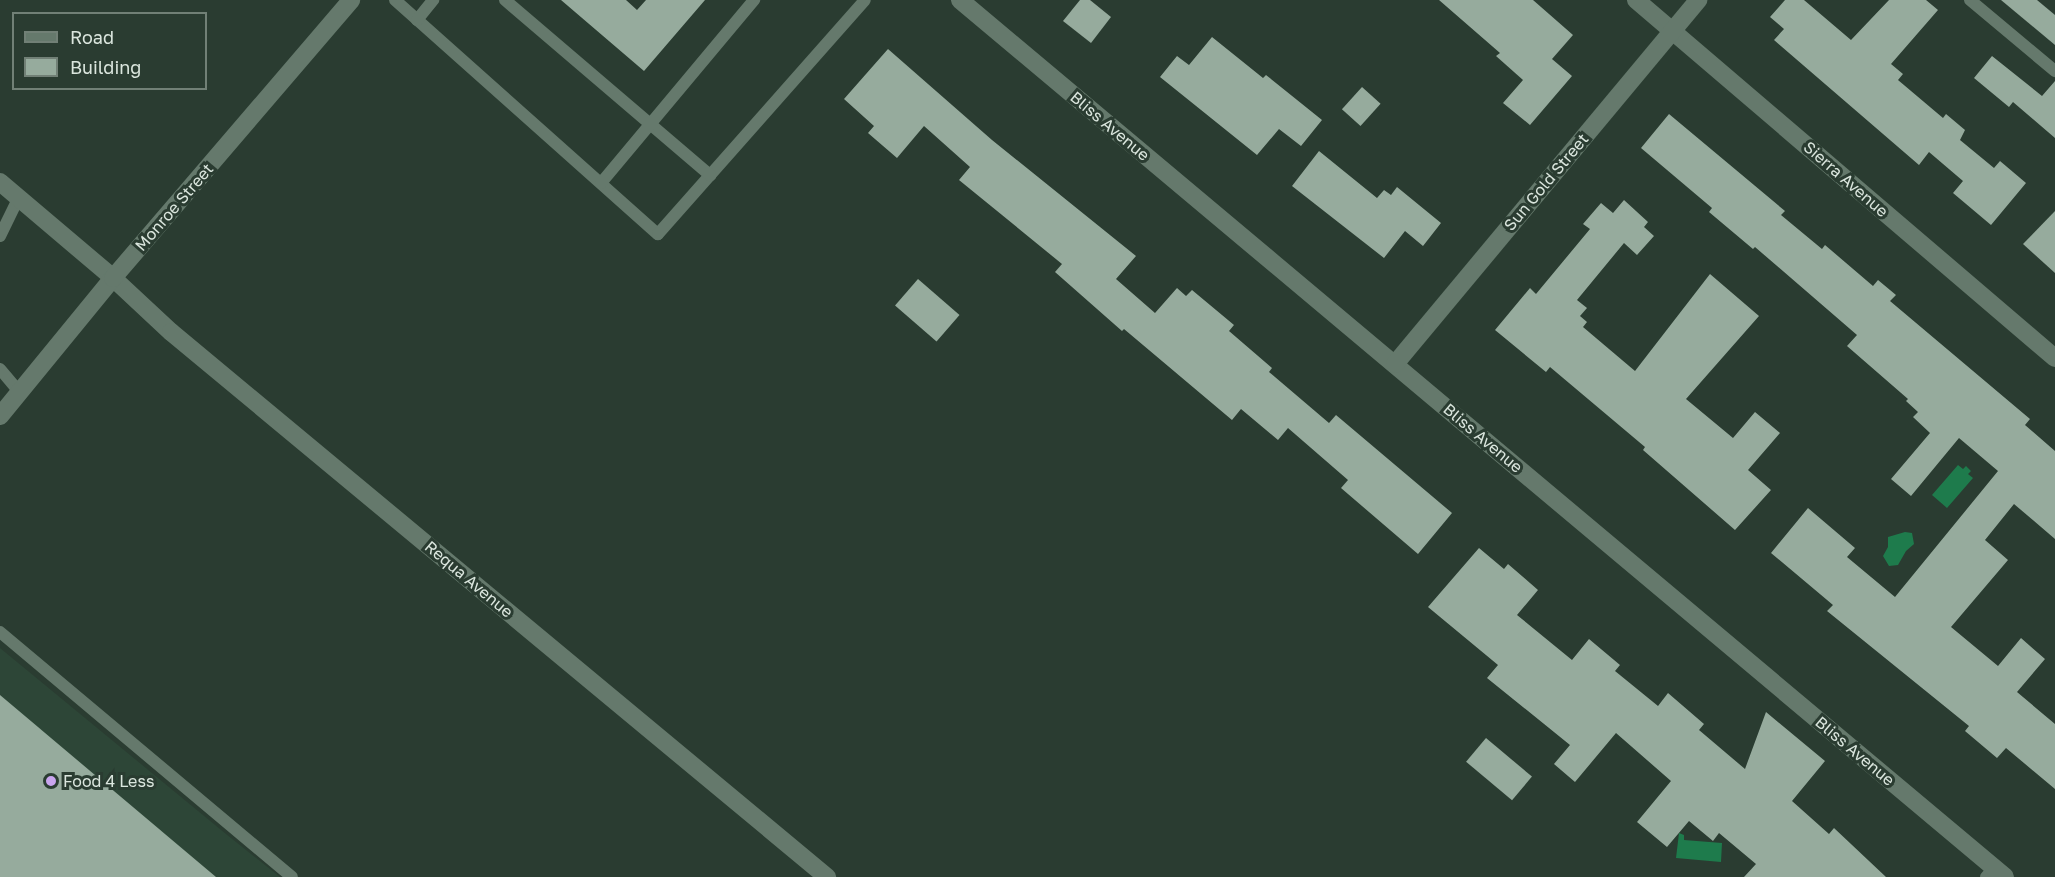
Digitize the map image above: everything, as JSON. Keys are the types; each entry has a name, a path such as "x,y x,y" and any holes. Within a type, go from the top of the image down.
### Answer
{"street":[{"name":"Monroe Street","path":"0,416 113,278 351,0"},
{"name":"Bliss Avenue","path":"960,0 1395,364 1995,874"},
{"name":"Sierra Avenue","path":"1636,0 2055,358"},
{"name":"Sun Gold Street","path":"1395,364 1698,0"},
{"name":"Requa Avenue","path":"0,182 113,278 171,332 827,877"}],"lane":[{"path":"395,0 658,234 865,0"},
{"path":"417,20 434,0"},
{"path":"505,0 710,175"},
{"path":"601,183 754,0"},
{"path":"1970,0 2055,71"},
{"path":"0,236 19,197"},
{"path":"0,369 20,392"},
{"path":"0,632 286,875"}],"shaded area":[{"path":"1958,465 1963,469 1966,466 1971,471 1968,474 1973,478 1947,508 1932,495"},
{"path":"1905,532 1912,533 1914,544 1906,551 1898,565 1889,566 1883,556 1888,547 1888,537"},
{"name":"Food 4 Less","path":"0,648 226,834 280,877 0,877"},
{"path":"1679,833 1684,835 1684,840 1722,843 1721,862 1676,858"}],"building":[{"path":"561,0 626,0 637,10 646,0 705,0 644,71"},
{"path":"1080,0 1090,0 1111,17 1091,43 1063,21"},
{"path":"1439,0 1533,0 1573,35 1552,59 1572,76 1530,125 1503,103 1523,80 1496,56 1500,53"},
{"path":"1785,0 1804,0 1851,40 1889,0 1926,0 1938,10 1891,64 1903,74 1898,80 1943,118 1946,114 1965,130 1960,140 1994,168 2000,161 2026,183 1991,225 1953,193 1963,181 1929,152 1919,165 1774,40 1784,29 1770,17"},
{"path":"2001,0 2037,0 2055,15 2055,45"},
{"path":"1212,37 1263,78 1266,75 1322,120 1301,146 1279,129 1257,155 1160,77 1177,56 1189,65"},
{"path":"888,49 992,140 1136,256 1116,279 1155,313 1177,288 1186,296 1192,290 1234,325 1229,331 1272,368 1269,372 1329,423 1336,415 1452,513 1418,554 1341,488 1348,480 1288,428 1278,440 1241,409 1232,420 1124,329 1122,331 1055,272 1062,264 959,180 970,167 924,126 897,158 868,133 874,126 844,99"},
{"path":"1992,56 2042,96 2055,81 2055,138 2013,102 2009,107 1974,78"},
{"path":"1362,87 1381,104 1361,126 1342,109"},
{"path":"1669,114 1785,211 1781,215 1822,249 1825,245 1873,286 1878,280 1896,295 1890,301 2030,419 2025,425 2055,451 2055,539 2014,504 1985,540 2008,560 1951,627 1998,666 2021,638 2045,659 2017,692 2055,724 2055,789 2006,748 1997,758 1965,731 1969,726 1827,611 1833,605 1771,553 1808,508 1855,548 1847,557 1895,597 1998,471 1959,438 1911,496 1891,479 1930,433 1913,417 1918,412 1906,401 1908,399 1847,346 1857,335 1755,247 1753,249 1709,212 1712,208 1641,148"},
{"path":"1319,151 1377,198 1384,190 1391,195 1397,187 1441,223 1423,246 1405,231 1384,258 1292,186"},
{"path":"1624,200 1648,222 1644,227 1654,236 1637,255 1624,243 1577,300 1587,308 1580,316 1587,322 1583,327 1635,371 1710,274 1759,316 1686,399 1733,438 1755,412 1780,433 1748,470 1771,490 1735,530 1643,450 1645,447 1550,367 1546,372 1495,330 1530,288 1536,294 1590,229 1583,224 1601,203 1613,213"},
{"path":"2055,211 2055,273 2023,244"},
{"path":"918,279 960,315 937,341 895,305"},
{"path":"1479,548 1504,569 1508,564 1538,590 1517,615 1572,660 1589,639 1620,665 1615,671 1658,706 1668,693 1704,724 1699,730 1745,769 1766,712 1825,761 1792,801 1829,834 1834,828 1886,877 1744,877 1756,864 1719,833 1713,841 1689,821 1667,847 1637,822 1671,781 1616,733 1575,782 1554,764 1570,745 1487,678 1498,665 1428,607"},
{"name":"Food 4 Less","path":"0,695 216,877 0,877"},
{"path":"1486,738 1532,777 1512,800 1466,762"}],"place":[{"name":"Food 4 Less","path":"51,781"}]}
